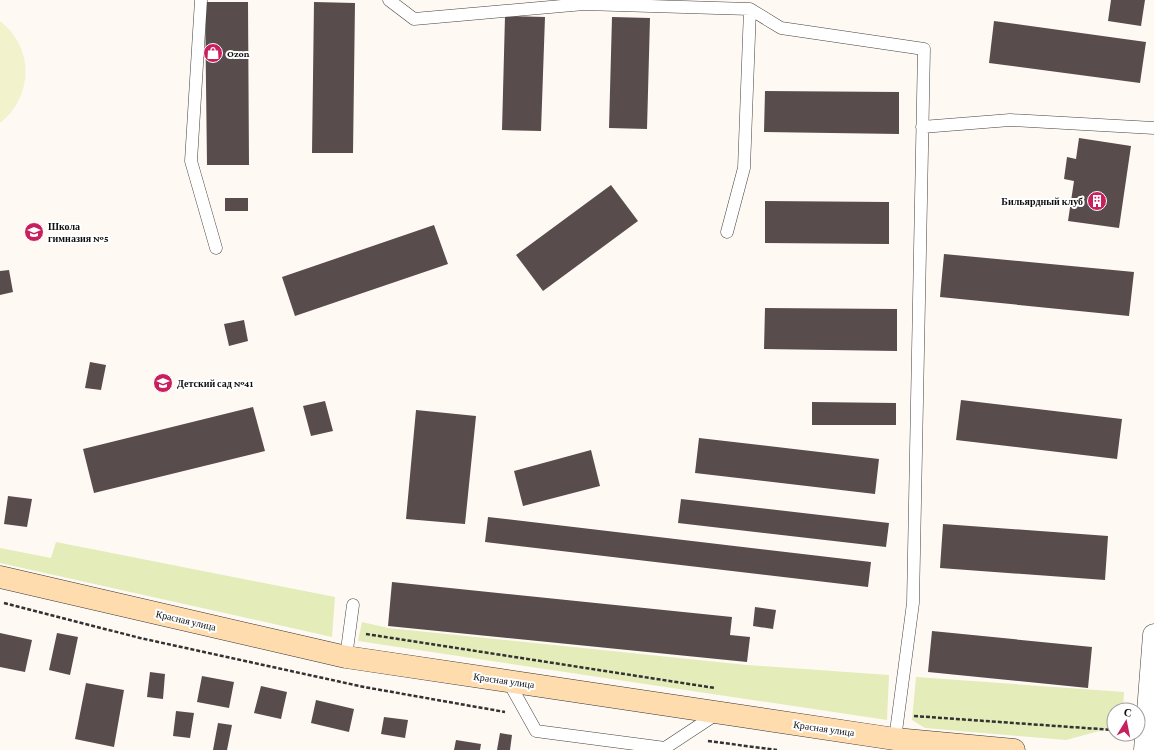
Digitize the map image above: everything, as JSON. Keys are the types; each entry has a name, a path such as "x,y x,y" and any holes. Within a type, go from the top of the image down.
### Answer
{"main road":[{"name":"Красная улица","path":"0,577 346,657 895,739 1014,750"}],"street":[{"path":"1145,750 1154,635"}],"lane":[{"path":"201,0 191,161 216,248"},
{"path":"389,0 414,19 584,2 750,9 781,28 924,49 913,603 895,739"},
{"path":"727,232 744,168 750,9"},
{"path":"922,127 1010,120 1154,128"},
{"path":"346,657 353,606"},
{"path":"508,681 536,731 665,748 719,713"}],"path":[{"path":"349,632 720,688"},
{"path":"898,715 1106,729"}],"green space":[{"path":"0,21 11,32 19,44 24,58 26,72 24,86 19,99 11,112 0,123"},
{"path":"56,542 335,597 332,637 0,563 0,548 51,558"},
{"path":"362,622 388,628 747,665 889,675 887,720 358,641"},
{"path":"916,677 1124,692 1123,702 1106,702 1106,729 1066,740 925,728 912,720"}],"building":[{"path":"1111,0 1145,0 1141,26 1108,21"},
{"path":"205,2 248,2 249,165 207,165"},
{"path":"314,2 355,3 353,153 312,153"},
{"path":"505,16 545,17 541,131 502,130"},
{"path":"612,17 650,18 647,129 609,128"},
{"path":"994,21 1146,42 1140,83 989,63"},
{"path":"765,91 899,92 899,134 764,132"},
{"name":"Бильярдный клуб","path":"1079,138 1131,146 1119,228 1068,221 1074,181 1064,179 1067,157 1076,159"},
{"path":"611,185 638,221 543,291 516,255"},
{"path":"225,198 248,198 248,211 225,211"},
{"path":"765,201 889,202 889,244 765,243"},
{"path":"434,225 448,264 295,316 282,277"},
{"path":"944,254 1134,272 1129,316 940,297"},
{"path":"9,270 13,292 0,295 0,271"},
{"path":"765,308 897,309 897,351 764,349"},
{"path":"244,320 248,341 229,346 224,324"},
{"path":"90,362 106,365 101,390 85,388"},
{"path":"961,400 1122,419 1117,459 956,440"},
{"path":"325,401 333,431 311,436 303,406"},
{"path":"812,402 896,403 896,425 812,425"},
{"path":"253,407 265,451 94,493 83,449"},
{"path":"416,410 476,416 465,524 406,519"},
{"path":"699,438 879,459 875,494 695,473"},
{"path":"591,450 600,486 523,506 514,471"},
{"path":"8,496 32,499 27,527 4,524"},
{"path":"681,499 889,523 886,547 678,523"},
{"path":"488,517 871,562 868,587 485,542"},
{"path":"943,524 1108,536 1105,580 940,568"},
{"path":"392,582 732,617 730,635 750,637 747,662 388,626"},
{"path":"755,607 776,610 773,629 753,626"},
{"path":"932,631 1092,647 1088,688 928,672"},
{"path":"0,633 32,640 25,672 0,667"},
{"path":"57,633 78,637 70,675 49,670"},
{"path":"150,672 165,674 163,699 147,697"},
{"path":"202,676 234,682 229,708 197,702"},
{"path":"86,683 124,690 114,747 75,739"},
{"path":"261,686 287,692 281,719 254,713"},
{"path":"316,700 354,709 349,732 311,723"},
{"path":"176,711 194,713 190,738 173,736"},
{"path":"384,717 408,720 405,738 381,734"},
{"path":"218,723 232,725 227,750 213,750"},
{"path":"500,733 512,735 510,750 497,750"},
{"path":"456,740 481,744 480,750 454,750"}],"place":[{"name":"Ozon","path":"213,53"},
{"name":"Бильярдный клуб","path":"1097,201"},
{"name":"Школа гимназия №5","path":"34,232"},
{"name":"Детский сад №41","path":"163,383"}]}
